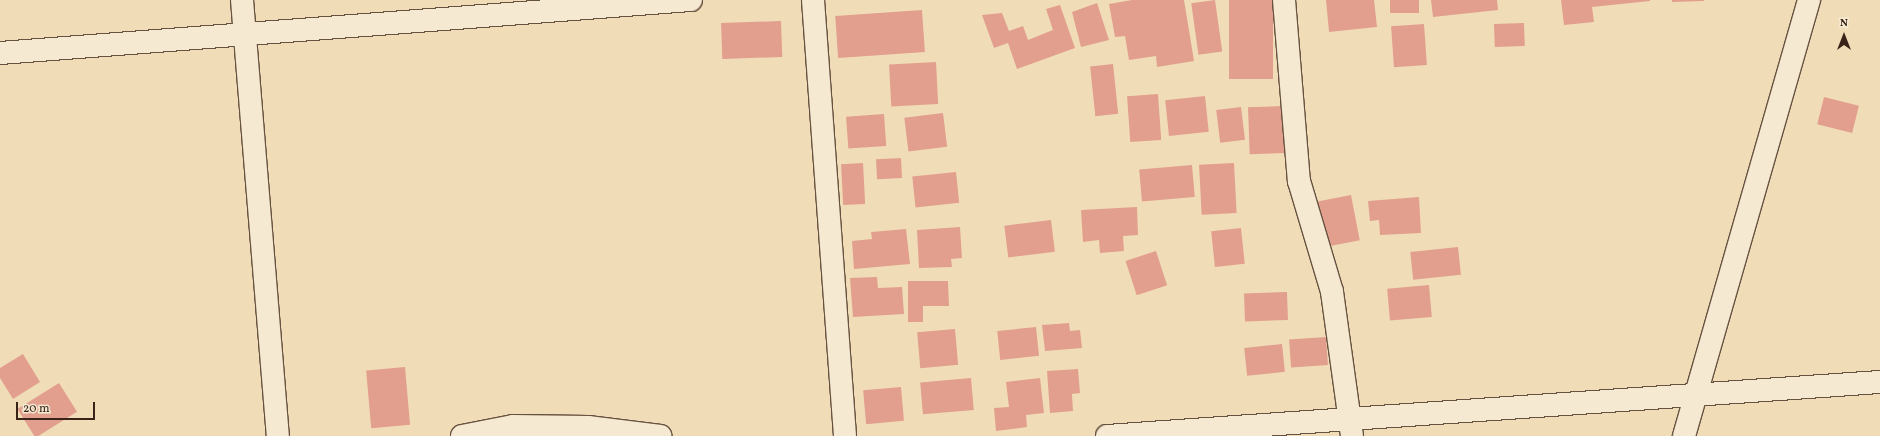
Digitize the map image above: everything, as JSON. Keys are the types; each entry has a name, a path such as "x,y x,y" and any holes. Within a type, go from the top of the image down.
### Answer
{"street":[{"path":"242,0 278,436"},
{"path":"0,53 244,36 691,0"},
{"path":"813,0 845,436"},
{"path":"1284,0 1299,181 1332,292 1351,426"},
{"path":"1684,436 1694,396 1809,0"},
{"path":"1107,436 1351,426 1694,396 1880,382"},
{"path":"462,436 513,426 588,427 660,436"}],"building":[{"path":"1132,0 1184,0 1194,61 1157,67 1156,56 1129,60 1125,36 1115,37 1109,4"},
{"path":"1215,0 1222,51 1198,55 1191,3"},
{"path":"1229,0 1273,0 1273,79 1229,79"},
{"path":"1326,0 1374,0 1377,27 1329,32"},
{"path":"1390,0 1419,0 1419,13 1390,13"},
{"path":"1431,0 1497,0 1498,10 1433,17"},
{"path":"1561,0 1650,1 1592,7 1594,22 1564,25"},
{"path":"1672,0 1704,0 1704,1 1672,2"},
{"path":"1097,3 1109,40 1081,47 1072,12"},
{"path":"1060,5 1075,48 1017,69 1008,43 994,48 982,15 1002,13 1009,31 1023,26 1028,40 1053,30 1046,9"},
{"path":"922,10 925,52 838,58 835,16"},
{"path":"781,21 782,57 722,59 721,23"},
{"path":"1524,23 1525,46 1495,47 1494,24"},
{"path":"1424,24 1427,65 1394,67 1391,26"},
{"path":"936,62 938,104 891,106 889,64"},
{"path":"1113,64 1118,114 1095,116 1090,66"},
{"path":"1158,94 1161,140 1130,142 1127,96"},
{"path":"1205,96 1209,132 1169,136 1165,100"},
{"path":"1824,97 1859,106 1852,133 1817,124"},
{"path":"1283,106 1285,153 1250,154 1248,107"},
{"path":"1241,107 1245,140 1220,143 1216,110"},
{"path":"943,113 947,147 908,151 904,118"},
{"path":"884,114 886,146 848,149 846,117"},
{"path":"901,158 902,178 877,179 876,159"},
{"path":"863,163 865,204 843,205 841,164"},
{"path":"1234,163 1237,213 1202,215 1199,165"},
{"path":"1192,165 1195,197 1142,201 1139,170"},
{"path":"956,172 959,203 915,207 912,177"},
{"path":"1351,195 1360,240 1326,247 1318,201"},
{"path":"1419,197 1421,233 1380,235 1379,220 1370,221 1368,201"},
{"path":"1137,207 1138,235 1123,236 1124,251 1100,253 1099,240 1083,242 1081,210"},
{"path":"1051,220 1055,252 1008,257 1004,226"},
{"path":"960,227 962,258 951,259 952,267 919,268 917,230"},
{"path":"1241,228 1245,264 1215,267 1211,231"},
{"path":"906,229 910,264 854,269 852,241 872,239 871,232"},
{"path":"1458,247 1461,275 1413,280 1410,252"},
{"path":"1156,251 1167,285 1137,295 1126,261"},
{"path":"877,277 878,288 902,287 904,314 853,317 850,278"},
{"path":"908,281 948,281 949,306 923,306 923,322 908,322"},
{"path":"1429,285 1432,317 1390,321 1387,289"},
{"path":"1287,292 1288,320 1245,321 1244,294"},
{"path":"1069,323 1070,331 1080,330 1082,348 1045,351 1042,325"},
{"path":"1036,327 1039,356 1000,360 997,331"},
{"path":"955,329 958,365 920,368 917,332"},
{"path":"1326,337 1328,365 1291,368 1289,340"},
{"path":"1282,344 1285,372 1247,376 1244,348"},
{"path":"23,354 40,382 13,399 0,378 0,368"},
{"path":"405,367 410,425 371,428 366,370"},
{"path":"1078,369 1080,393 1072,394 1073,411 1050,413 1047,371"},
{"path":"971,378 974,410 923,414 920,382"},
{"path":"1040,378 1044,413 1026,415 1027,427 996,431 994,408 1009,407 1006,382"},
{"path":"59,383 77,412 38,436 34,436 17,409"},
{"path":"901,387 904,421 866,424 863,390"}]}
